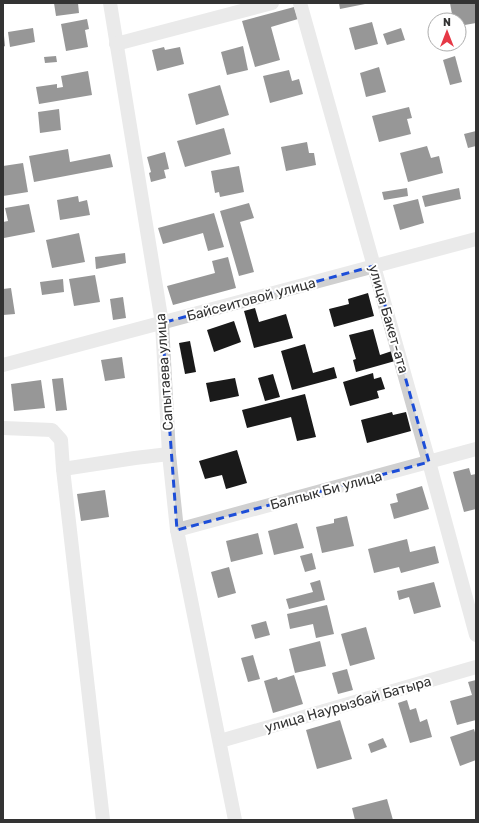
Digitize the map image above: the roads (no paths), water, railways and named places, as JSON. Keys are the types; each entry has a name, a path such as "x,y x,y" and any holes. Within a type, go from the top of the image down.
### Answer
{"street":[{"name":"Сапытаева улица","path":"110,3 162,323 169,454 177,530 235,820"},
{"path":"116,44 272,3"},
{"name":"улица Бакет-ата","path":"300,3 476,635"},
{"name":"Байсеитовой улица","path":"3,365 476,239"},
{"path":"3,428 52,430 61,440 103,820"},
{"name":"Балпык Би улица","path":"177,530 476,449"},
{"path":"63,469 169,454"},
{"name":"улица Наурызбай Батыра","path":"220,741 476,667"}]}
